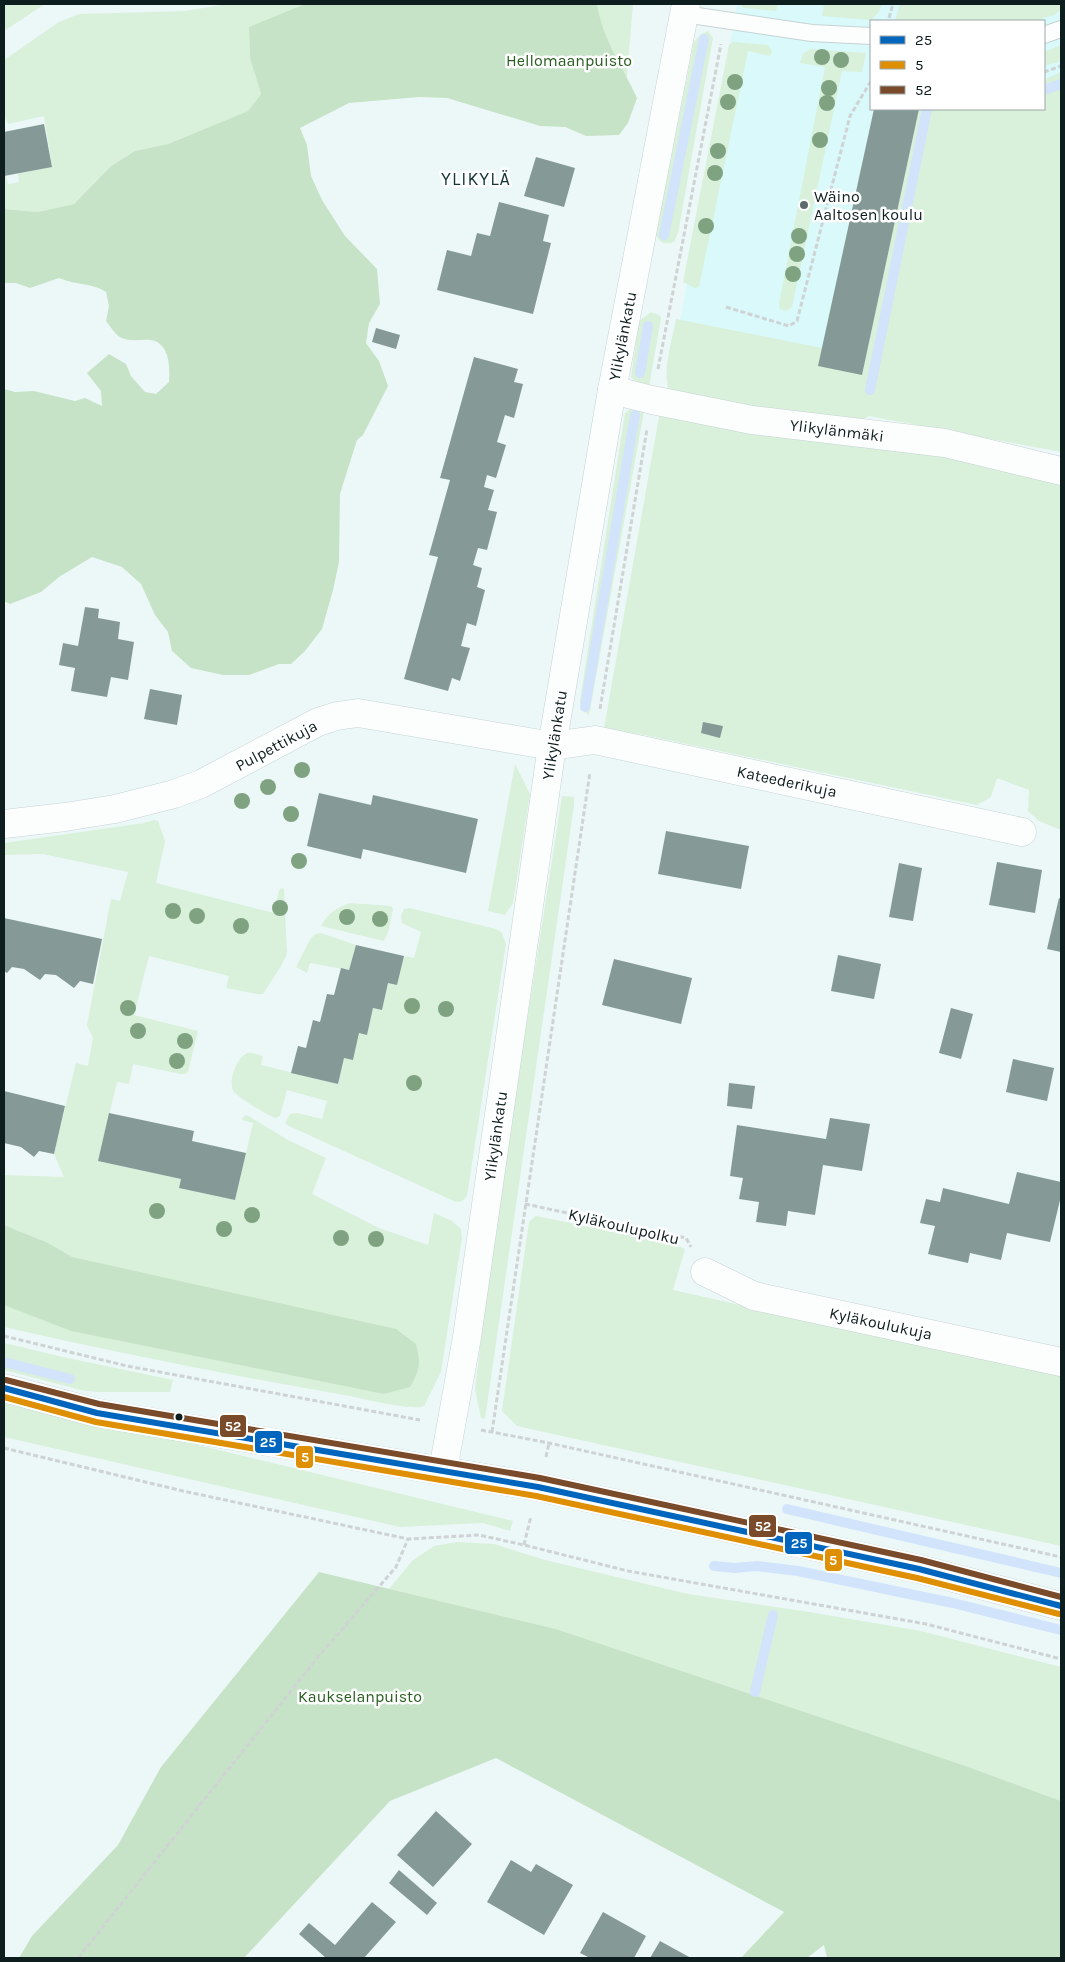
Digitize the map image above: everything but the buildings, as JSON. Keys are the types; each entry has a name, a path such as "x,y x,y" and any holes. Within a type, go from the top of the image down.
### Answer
{"street":[{"name":"Ylikylänkatu","path":"444,1470 467,1337 552,746 612,390 685,9"},
{"name":"Ylikylänmäki","path":"612,390 752,420 946,442 1061,471"},
{"name":"Pulpettikuja","path":"4,824 66,818 115,809 174,794 201,784 318,722 337,716 358,713 552,746"},
{"name":"Kateederikuja","path":"552,746 595,740 1022,832"},
{"name":"Kyläkoulukuja","path":"705,1272 754,1296 1061,1362"},
{"path":"4,1388 97,1412 538,1487 910,1567 1061,1606"}],"lane":[{"path":"685,9 812,32 870,36"},
{"path":"1045,35 1061,29"}],"path":[{"path":"888,20 893,4"},
{"path":"1045,72 1061,66"},
{"path":"726,307 789,326 797,321 850,116 870,83"},
{"name":"Kyläkoulupolku","path":"525,1204 686,1238 705,1272"},
{"path":"4,1336 127,1366 549,1443 1061,1557"},
{"path":"4,1448 182,1491 408,1539 479,1535 628,1572 926,1624 1061,1659"},
{"path":"78,1958 318,1657 396,1567 408,1539"}],"shaded area":[{"name":"Wäino Aaltosen koulu","path":"737,4 1061,4 1061,78 1045,80 1045,20 870,20 870,110 924,110 873,395 671,371"}],"green space":[{"path":"4,4 45,4 4,31"},
{"name":"Hellomaanpuisto","path":"227,4 633,4 620,130 249,27 250,58 261,94 248,111 168,144 135,151 111,166 74,204 38,212 4,209 4,176 6,176 8,184 19,182 18,174 52,166 44,116 8,124 4,116 4,60 59,22 79,14 185,11"},
{"name":"Hellomaanpuisto","path":"305,4 597,4 608,41 637,98 628,123 619,135 586,136 565,127 540,126 447,98 419,97 349,103 300,128 307,145 311,176 322,200 345,236 377,269 380,304 369,323 366,343 379,361 388,386 363,435 357,440 340,494 339,562 322,629 305,651 291,664 279,664 249,675 223,675 191,668 172,651 168,632 155,615 141,584 122,567 92,557 59,577 41,592 10,604 4,601 4,389 15,392 34,391 75,401 85,398 102,406 101,391 87,373 109,354 126,364 131,376 145,392 156,394 169,382 169,363 165,350 157,342 125,339 113,331 106,321 109,306 106,292 101,289 59,278 30,288 16,283 4,283 4,209 38,212 74,204 111,166 135,151 168,144 248,111 261,94 250,58 249,27"},
{"path":"739,4 778,4 776,11 744,8"},
{"path":"824,4 882,4 879,12 871,20 822,16"},
{"path":"900,4 1061,4 1061,10 1054,15 1036,20 895,20"},
{"path":"708,31 713,38 678,233 674,242 661,242 656,235 694,42 700,35"},
{"path":"733,42 768,45 772,51 770,56 748,51 699,287 695,288 683,282 729,45"},
{"path":"1061,45 1061,61 1045,66 1045,52"},
{"path":"810,49 866,53 862,72 842,71 792,307 786,311 780,309 779,304 825,67 800,63 803,54"},
{"path":"1061,72 1061,452 869,416 853,424 670,395 667,367 676,319 822,348 819,364 862,375 919,110 1045,110 1045,80"},
{"path":"651,312 659,315 661,318 649,387 636,382 631,377 639,321"},
{"path":"645,406 589,715 582,710 580,700 625,413 633,408"},
{"path":"660,411 845,437 1061,480 1061,830 1039,821 1028,811 1029,790 997,778 991,797 977,805 604,728"},
{"path":"515,764 530,794 513,903 505,915 488,911"},
{"path":"562,796 574,797 574,805 485,1419 481,1418 475,1390 491,1253"},
{"path":"154,820 158,821 165,841 156,883 274,913 279,891 281,888 284,889 287,954 263,994 226,988 229,976 149,956 134,1015 198,1031 188,1072 180,1074 133,1064 129,1084 117,1082 98,1161 181,1179 179,1188 235,1200 253,1123 242,1120 247,1115 288,1140 326,1158 312,1194 379,1228 428,1245 434,1213 452,1221 461,1229 462,1238 441,1372 424,1406 410,1407 388,1404 176,1364 4,1327 4,1241 46,1242 4,1225 4,1175 64,1177 54,1154 76,1063 88,1066 93,1038 87,1025 111,899 120,901 128,872 43,854 4,855 4,843"},
{"path":"350,903 391,906 393,909 388,933 384,941 321,926 333,911"},
{"path":"409,908 496,929 502,933 506,944 467,1196 462,1201 456,1202 285,1123 290,1114 297,1113 322,1119 327,1101 287,1090 280,1116 275,1118 243,1099 233,1089 232,1077 234,1071 240,1059 248,1053 263,1056 261,1065 338,1084 344,1058 353,1060 359,1033 367,1035 373,1008 382,1010 388,983 404,956 414,958 421,932 402,923 401,915 404,909"},
{"path":"321,933 356,945 349,970 310,963 307,973 296,967 311,938"},
{"path":"536,1216 673,1244 685,1249 673,1290 1061,1376 1061,1546 517,1426 502,1411 529,1222"},
{"path":"4,1225 46,1242 72,1257 396,1329 416,1344 419,1356 418,1371 410,1387 384,1394 71,1331 4,1305"},
{"path":"4,1343 173,1380 170,1392 97,1392 81,1390 4,1370"},
{"path":"4,1398 513,1521 510,1531 483,1523 400,1527 4,1437"},
{"path":"457,1542 494,1544 545,1560 688,1594 921,1631 1061,1667 1061,1801 960,1764 556,1629 389,1589 412,1561 434,1546"},
{"name":"Kaukselanpuisto","path":"319,1572 556,1629 960,1764 1061,1801 1061,1958 827,1958 824,1945 807,1958 741,1958 784,1912 496,1758 390,1801 244,1958 19,1958 32,1936 118,1845 161,1767"}],"waterway":[{"path":"664,235 704,39"},
{"path":"1045,90 1061,84"},
{"path":"870,390 927,110"},
{"path":"640,373 648,326"},
{"path":"585,707 635,415"},
{"path":"4,1362 70,1379"},
{"path":"787,1509 1061,1573"},
{"path":"714,1566 735,1568 757,1566 798,1571 953,1603 1061,1630"},
{"path":"755,1692 773,1615"}],"transit line":[{"name":"52","path":"6,1380 99,1404 540,1478 921,1560 1061,1597"},
{"name":"25","path":"4,1388 97,1413 538,1487 919,1569 1061,1606"},
{"name":"5","path":"4,1397 96,1422 536,1496 917,1578 1059,1614"}],"place":[{"name":"Wäino Aaltosen koulu","path":"804,205"}],"district":[{"name":"YLIKYLÄ","path":"476,179"}]}
